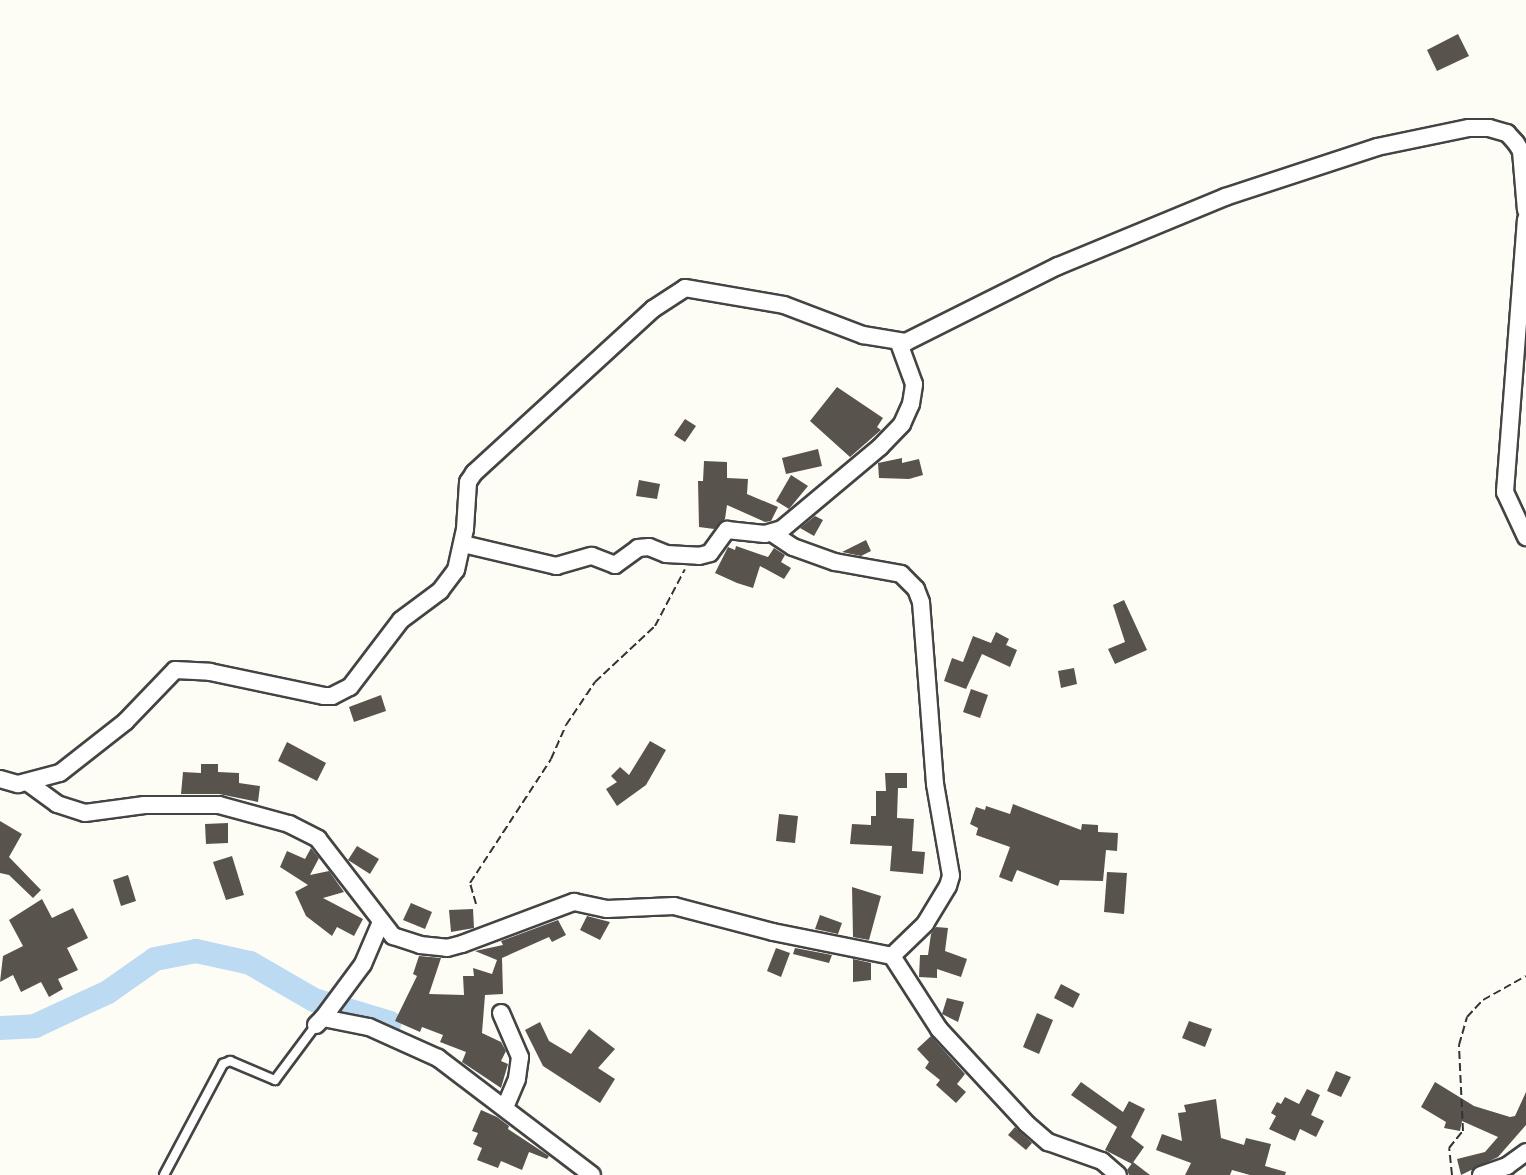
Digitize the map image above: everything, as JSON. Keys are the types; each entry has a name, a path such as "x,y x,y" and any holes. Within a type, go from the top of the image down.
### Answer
{"street":[{"path":"0,792 60,773 77,762 125,722 175,670 210,672 324,696 338,694 361,675 401,620 440,591 453,576 463,544 468,482 474,473 672,294 695,288 757,299 784,305 863,335 899,343 1112,242 1312,166 1377,147 1469,128 1489,128 1519,136 1526,210"},
{"path":"1526,219 1505,492 1526,537"},
{"path":"772,533 794,521 902,424 911,404 914,384 899,343"},
{"path":"463,544 556,566 592,556 618,565 633,550 642,547 689,556 710,553 727,530 772,533 793,547 835,562 901,574 916,589 921,602 935,784 951,876 925,924 892,956"},
{"path":"0,779 23,783 57,804 85,813 144,805 219,805 289,824 318,839 381,922 393,936 406,942 447,948 574,902 607,909 674,906 773,932 892,956 939,1029 1027,1124 1048,1142 1102,1161 1118,1175"},
{"path":"381,922 363,964 325,1015 369,1027 438,1058 508,1101 592,1175"},
{"path":"501,1013 520,1057 508,1101"},
{"path":"1481,1175 1507,1166 1526,1152"}],"lane":[{"path":"164,1175 223,1064 230,1061 275,1080 325,1015"}],"path":[{"path":"476,904 470,883 551,759 566,725 595,682 655,626 679,587 689,556"},
{"path":"1452,1175 1449,1148 1463,1131 1459,1045 1467,1017 1483,1000 1526,976"}],"building":[{"path":"1458,34 1469,56 1437,71 1427,50"},
{"path":"837,387 883,418 877,427 881,430 850,457 810,421"},
{"path":"685,419 696,426 685,442 674,435"},
{"path":"818,449 822,466 786,474 782,458"},
{"path":"902,458 902,463 919,459 923,475 909,479 879,478 878,463"},
{"path":"704,461 727,462 727,478 748,479 747,494 778,507 771,521 765,522 727,505 725,519 714,529 699,527 698,481 703,481"},
{"path":"791,475 808,486 789,509 776,501"},
{"path":"639,480 660,484 657,499 636,496"},
{"path":"815,516 823,520 814,536 800,528"},
{"path":"866,540 871,551 861,556 842,552"},
{"path":"736,546 768,557 774,548 785,555 781,562 791,568 784,579 760,566 753,588 715,573 728,547 735,550"},
{"path":"1124,600 1147,650 1115,664 1108,649 1125,642 1113,605"},
{"path":"996,632 1009,639 1006,645 1017,650 1010,667 982,654 966,689 944,681 952,658 963,662 973,636 991,643"},
{"path":"1074,668 1077,684 1061,688 1058,671"},
{"path":"971,689 988,695 980,718 963,712"},
{"path":"381,695 386,711 354,722 349,707"},
{"path":"650,741 666,750 646,785 617,806 606,789 617,782 611,776 620,767 629,775"},
{"path":"287,742 326,763 317,781 278,761"},
{"path":"201,764 218,764 218,772 239,773 239,783 260,786 258,802 219,794 181,794 183,772 201,773"},
{"path":"885,773 907,773 907,788 898,788 897,818 914,819 912,851 925,852 923,874 890,871 892,846 850,844 852,824 871,825 871,816 876,816 876,791 886,791"},
{"path":"1013,804 1081,830 1082,824 1098,825 1098,832 1118,833 1117,851 1106,850 1103,881 1060,880 1058,886 1017,870 1012,882 999,877 1010,847 976,835 978,828 970,824 976,807 985,810 986,806 1010,814"},
{"path":"779,814 798,816 795,843 776,841"},
{"path":"0,821 22,834 9,857 41,890 33,898 9,875 0,873"},
{"path":"228,823 228,843 206,844 205,824"},
{"path":"357,846 379,859 370,874 348,860"},
{"path":"311,848 319,858 310,875 329,871 344,892 323,898 363,919 354,936 337,927 332,936 306,916 295,892 308,885 280,867 287,851 305,859"},
{"path":"232,856 244,895 226,900 213,862"},
{"path":"1107,872 1127,873 1124,914 1104,912"},
{"path":"128,875 136,901 121,906 113,880"},
{"path":"852,887 881,896 869,940 853,937"},
{"path":"42,899 52,918 73,908 88,938 67,948 78,970 58,979 63,989 49,997 41,982 21,992 13,975 0,982 3,956 23,946 9,920"},
{"path":"411,903 432,912 425,929 403,920"},
{"path":"473,909 474,928 451,932 449,910"},
{"path":"820,915 842,923 838,934 815,929"},
{"path":"587,916 610,922 600,940 580,930"},
{"path":"558,920 566,935 552,942 549,937 502,958 503,994 485,995 482,1033 501,1042 506,1051 501,1061 508,1064 501,1088 462,1062 466,1052 440,1042 443,1035 422,1027 420,1032 395,1021 417,976 413,974 419,956 441,958 429,994 464,995 463,976 474,976 473,968 492,974 497,960 475,951 503,945 501,941"},
{"path":"936,927 948,928 945,951 967,959 961,977 937,969 937,978 919,977 920,955 928,955 931,934"},
{"path":"776,948 790,953 781,977 767,971"},
{"path":"795,948 832,955 829,963 793,954"},
{"path":"853,959 871,963 871,980 853,982"},
{"path":"1061,984 1080,994 1073,1008 1054,998"},
{"path":"947,998 964,1002 958,1022 942,1014"},
{"path":"1037,1013 1053,1020 1039,1054 1023,1047"},
{"path":"1189,1021 1212,1029 1205,1047 1182,1038"},
{"path":"540,1022 549,1041 571,1054 589,1029 615,1049 598,1068 615,1079 600,1103 543,1066 525,1030"},
{"path":"931,1036 965,1074 957,1084 966,1092 956,1103 936,1085 940,1080 925,1068 929,1062 917,1049"},
{"path":"1336,1071 1351,1077 1341,1097 1327,1091"},
{"path":"1081,1082 1123,1112 1129,1101 1145,1109 1131,1137 1144,1147 1132,1164 1105,1150 1117,1127 1071,1095"},
{"path":"1435,1082 1474,1106 1510,1117 1515,1116 1526,1092 1526,1125 1498,1157 1461,1175 1457,1159 1485,1152 1498,1137 1462,1121 1460,1131 1444,1128 1446,1122 1421,1107"},
{"path":"1307,1089 1320,1095 1311,1115 1324,1121 1316,1137 1300,1129 1295,1141 1269,1129 1276,1116 1271,1113 1277,1102 1281,1104 1285,1097 1299,1104"},
{"path":"1216,1099 1221,1138 1244,1145 1246,1138 1271,1144 1265,1166 1286,1172 1285,1175 1250,1175 1232,1170 1230,1175 1185,1175 1191,1163 1156,1150 1162,1134 1182,1141 1178,1113 1186,1112 1184,1105"},
{"path":"481,1110 497,1117 509,1126 508,1129 549,1156 547,1159 529,1152 522,1170 501,1161 498,1168 477,1160 482,1148 473,1144 478,1133 472,1131"},
{"path":"1015,1127 1032,1143 1026,1150 1008,1135"},
{"path":"1133,1162 1150,1175 1129,1175 1127,1170"}],"waterway":[{"path":"0,1028 35,1026 108,992 155,959 196,951 250,963 314,1000 390,1023"}]}
